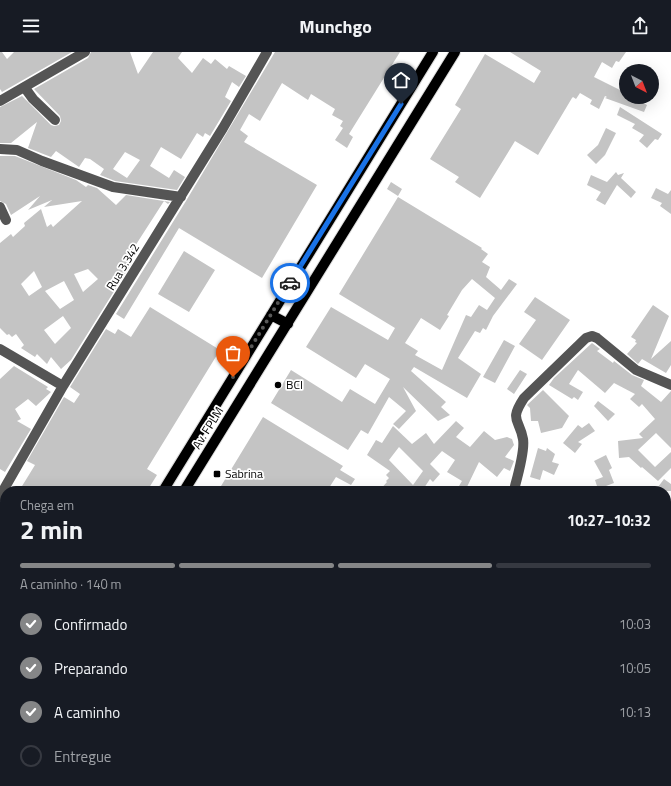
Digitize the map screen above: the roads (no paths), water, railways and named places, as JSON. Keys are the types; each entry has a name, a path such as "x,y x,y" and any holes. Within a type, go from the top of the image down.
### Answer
{"main road":[{"name":"Av. FPLM","path":"166,486 433,52"},
{"name":"Av. FPLM","path":"187,486 455,52"},
{"path":"271,315 288,324"}],"street":[{"path":"1,98 25,88 84,52"},
{"name":"Rua 3.342","path":"6,486 63,386 181,197 267,52"},
{"path":"25,88 33,99 55,120"},
{"path":"0,149 17,150 42,161 114,187 181,197"},
{"path":"0,207 6,220"},
{"path":"515,486 523,440 516,421 517,410 524,398 586,338 592,336 597,338 636,370 671,385"},
{"path":"0,350 63,386"}],"place":[{"name":"BCI","path":"278,385"},
{"name":"Sabrina","path":"217,474"}]}
